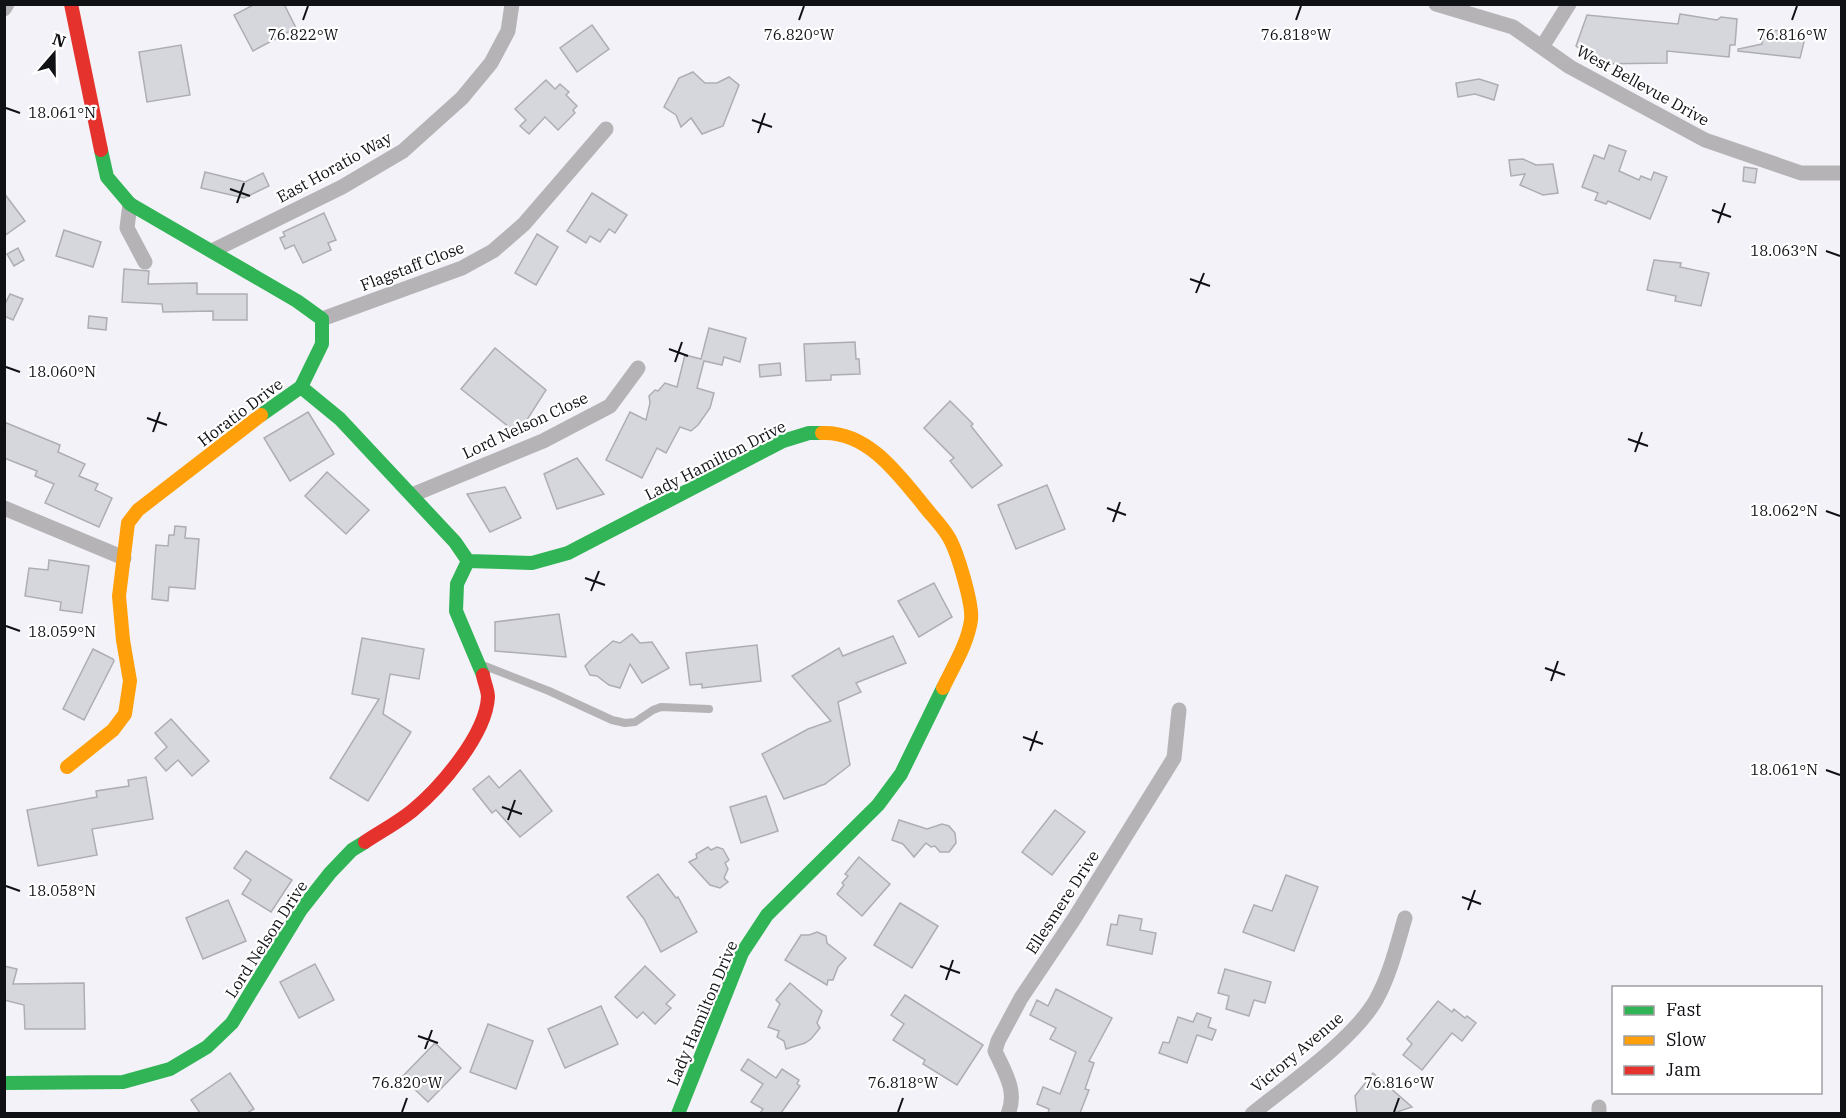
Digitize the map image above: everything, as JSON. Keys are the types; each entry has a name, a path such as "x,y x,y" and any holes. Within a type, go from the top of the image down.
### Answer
{"street":[{"path":"4,9 7,4"},
{"path":"71,4 107,177 130,204 297,301 322,319"},
{"name":"East Horatio Way","path":"212,251 342,187 403,151 462,98 491,63 508,31 512,4"},
{"name":"West Bellevue Drive","path":"1436,4 1513,27 1570,66 1705,140 1801,174 1842,174"},
{"path":"1542,47 1569,4"},
{"name":"Flagstaff Close","path":"322,319 462,268 493,251 524,224 606,129"},
{"path":"130,204 127,228 145,262"},
{"name":"Horatio Drive","path":"67,767 113,730 124,714 130,681 119,597 128,524 138,510 275,404 301,387 322,344 322,319"},
{"name":"Lord Nelson Close","path":"412,495 543,441 610,406 638,368"},
{"path":"301,387 340,419 455,542 468,561"},
{"name":"Lady Hamilton Drive","path":"468,561 532,562 568,553 783,441 818,432 835,432 855,439 879,455 908,486 949,537 967,590 971,619 963,646 901,774 878,805 767,915 742,953 678,1113"},
{"path":"4,508 124,558"},
{"name":"Lord Nelson Drive","path":"4,1083 123,1082 170,1069 207,1047 232,1023 300,910 330,873 352,850 412,811 446,777 475,736 485,716 488,695 480,665 456,610 457,584 468,561"},
{"name":"Ellesmere Drive","path":"1008,1113 1012,1104 1011,1084 995,1051 998,1041 1021,998 1074,920 1174,758 1179,710"},
{"name":"Victory Avenue","path":"1252,1113 1340,1042 1376,1001 1385,981 1405,918"}],"lane":[{"path":"480,665 624,723 635,722 652,710 661,707 709,709"}],"building":[{"path":"255,4 284,4 296,28 253,51 234,15"},
{"path":"1680,14 1717,20 1721,17 1737,19 1735,45 1730,45 1729,57 1667,51 1667,63 1600,64 1576,46 1587,15 1678,24"},
{"path":"592,25 609,49 577,72 560,48"},
{"path":"1764,29 1806,34 1800,58 1738,51 1738,49 1762,44"},
{"path":"181,45 190,95 147,102 139,52"},
{"path":"693,72 705,83 717,83 729,77 739,85 723,126 702,134 691,118 681,127 676,115 664,107 679,78"},
{"path":"1479,79 1498,85 1494,100 1475,94 1458,97 1456,83"},
{"path":"546,80 555,89 560,84 569,92 566,95 577,106 573,110 575,113 558,130 545,117 529,134 520,126 526,120 515,109"},
{"path":"1609,145 1626,151 1619,171 1639,180 1641,176 1651,180 1654,172 1667,177 1650,219 1608,201 1606,204 1595,200 1598,193 1582,187 1594,155 1604,159"},
{"path":"1523,159 1536,165 1553,164 1558,193 1543,195 1520,185 1525,174 1511,176 1509,160"},
{"path":"1744,167 1757,169 1755,183 1743,181"},
{"path":"205,172 245,182 263,173 269,186 244,198 201,188"},
{"path":"4,193 25,221 4,236"},
{"path":"592,193 627,215 615,233 609,229 600,242 590,236 586,243 567,231"},
{"path":"324,213 336,240 328,243 331,250 303,263 294,245 285,249 280,238 285,236 283,232"},
{"path":"64,230 101,242 93,267 56,256"},
{"path":"537,234 558,247 536,285 515,273"},
{"path":"18,248 24,260 14,266 7,254"},
{"path":"1654,260 1681,263 1680,267 1709,273 1701,306 1675,301 1676,296 1647,290"},
{"path":"124,269 149,271 148,284 197,283 197,294 247,294 247,320 213,320 213,311 163,312 162,304 122,302"},
{"path":"10,294 23,299 13,320 4,316 4,306"},
{"path":"89,316 107,318 106,330 88,328"},
{"path":"709,328 746,338 740,362 724,357 722,365 704,361 697,388 714,393 710,408 698,425 691,431 680,427 666,453 657,448 642,478 606,460 630,412 646,420 650,403 649,396 665,383 677,387 685,355 701,359"},
{"path":"855,342 860,374 831,375 831,380 806,381 804,344"},
{"path":"495,348 546,390 518,434 461,389"},
{"path":"780,363 781,375 760,377 759,365"},
{"path":"950,401 973,424 971,426 1002,465 972,488 950,461 954,458 924,428"},
{"path":"308,412 334,454 290,481 264,438"},
{"path":"4,422 60,445 58,452 85,464 79,476 98,484 95,490 112,498 99,527 45,503 54,484 35,476 37,471 4,458"},
{"path":"577,458 604,494 557,509 544,474"},
{"path":"327,472 369,510 346,534 305,496"},
{"path":"1047,485 1065,529 1016,549 998,505"},
{"path":"505,487 521,518 490,532 467,494"},
{"path":"175,526 186,527 185,538 199,539 195,589 169,587 168,601 152,599 156,545 168,546 169,535 174,535"},
{"path":"49,560 89,566 82,613 60,610 61,602 25,596 29,568 48,570"},
{"path":"934,583 952,617 919,637 898,601"},
{"path":"559,614 566,657 495,651 495,622"},
{"path":"632,634 640,643 652,642 669,668 642,683 630,664 620,688 609,685 597,676 590,675 585,666 592,659 613,641 620,643"},
{"path":"893,636 906,663 856,683 861,692 838,702 850,765 825,784 784,799 762,754 808,729 831,721 792,676 839,648 843,656"},
{"path":"362,638 424,649 419,679 390,674 383,714 411,732 368,801 330,778 379,699 352,694"},
{"path":"757,645 761,681 702,688 702,684 690,685 686,653"},
{"path":"93,649 114,661 84,720 63,709"},
{"path":"171,719 209,761 192,776 178,760 166,771 155,758 167,747 155,733"},
{"path":"520,770 552,811 520,837 496,810 492,813 473,789 489,776 499,788"},
{"path":"146,777 153,819 92,829 97,855 38,866 27,810 97,797 96,791 129,786 128,780"},
{"path":"766,796 778,831 741,843 730,807"},
{"path":"1055,810 1085,832 1052,875 1022,852"},
{"path":"899,820 927,829 942,824 949,826 955,833 956,843 949,852 940,852 935,846 931,847 926,843 914,857 903,844 892,840"},
{"path":"708,847 711,850 717,847 723,849 729,860 725,863 728,869 724,878 728,882 720,888 710,885 689,862 697,858 696,854"},
{"path":"246,851 292,880 271,912 242,894 251,880 234,868"},
{"path":"859,857 890,884 862,916 837,894 848,876 845,874"},
{"path":"658,874 676,898 678,897 697,932 661,952 644,919 627,897"},
{"path":"1286,875 1318,887 1294,951 1243,932 1254,905 1272,911"},
{"path":"228,900 246,941 203,959 186,918"},
{"path":"900,903 938,926 912,968 874,945"},
{"path":"1119,915 1142,919 1140,930 1156,933 1152,954 1107,945 1111,924 1117,925"},
{"path":"817,932 826,936 827,943 846,958 838,967 833,980 828,980 827,985 785,960 801,935"},
{"path":"315,964 334,1000 299,1018 280,982"},
{"path":"4,966 17,969 13,984 84,983 85,1029 25,1029 24,1005 4,1000"},
{"path":"645,966 675,995 666,1004 671,1008 655,1024 643,1012 637,1018 615,997"},
{"path":"1225,969 1271,982 1265,1003 1254,1000 1249,1016 1226,1009 1229,996 1218,993"},
{"path":"790,983 822,1011 817,1023 820,1028 811,1039 786,1049 784,1041 777,1037 779,1031 768,1027 780,1004 776,1000"},
{"path":"1056,989 1112,1018 1089,1061 1094,1063 1085,1089 1089,1090 1080,1113 1048,1113 1049,1109 1037,1104 1043,1087 1060,1094 1076,1052 1050,1039 1056,1028 1030,1015 1037,1000 1048,1006"},
{"path":"905,995 983,1045 957,1085 923,1064 925,1060 893,1040 904,1024 891,1015"},
{"path":"1438,1001 1452,1012 1454,1009 1476,1023 1462,1041 1452,1033 1422,1070 1403,1055 1412,1044 1407,1039"},
{"path":"601,1006 618,1044 565,1068 548,1029"},
{"path":"1197,1013 1211,1018 1208,1027 1216,1030 1212,1040 1197,1035 1187,1063 1159,1053 1163,1042 1169,1043 1178,1017 1193,1022"},
{"path":"488,1024 533,1041 516,1089 470,1072"},
{"path":"435,1043 461,1068 428,1102 402,1077"},
{"path":"748,1059 776,1078 782,1069 799,1080 797,1084 800,1086 781,1113 760,1113 763,1109 751,1102 763,1084 741,1070"},
{"path":"230,1073 254,1109 247,1113 200,1113 191,1100"},
{"path":"1373,1073 1412,1107 1394,1113 1357,1113 1355,1096"}],"traffic: fast":[{"path":"101,150 107,177 130,204 297,301 322,319 322,344 301,387 261,415"},
{"path":"301,387 340,419 455,542 468,561 532,563 568,553 783,441 809,433 822,433"},
{"path":"468,561 457,584 456,611 483,675"},
{"path":"678,1114 742,953 767,915 878,805 901,774 943,688"},
{"path":"4,1083 123,1082 170,1069 207,1047 232,1023 300,911 330,873 352,850 365,842"}],"traffic: slow":[{"path":"67,767 113,730 125,714 130,681 119,596 128,523 138,510 261,415"},
{"path":"822,433 839,434 854,439 881,457 940,525 952,543 967,590 971,620 963,646 943,688"}],"traffic: jam":[{"path":"71,4 101,150"},
{"path":"365,842 412,811 460,760 479,728 485,712 488,697 483,675"}]}
